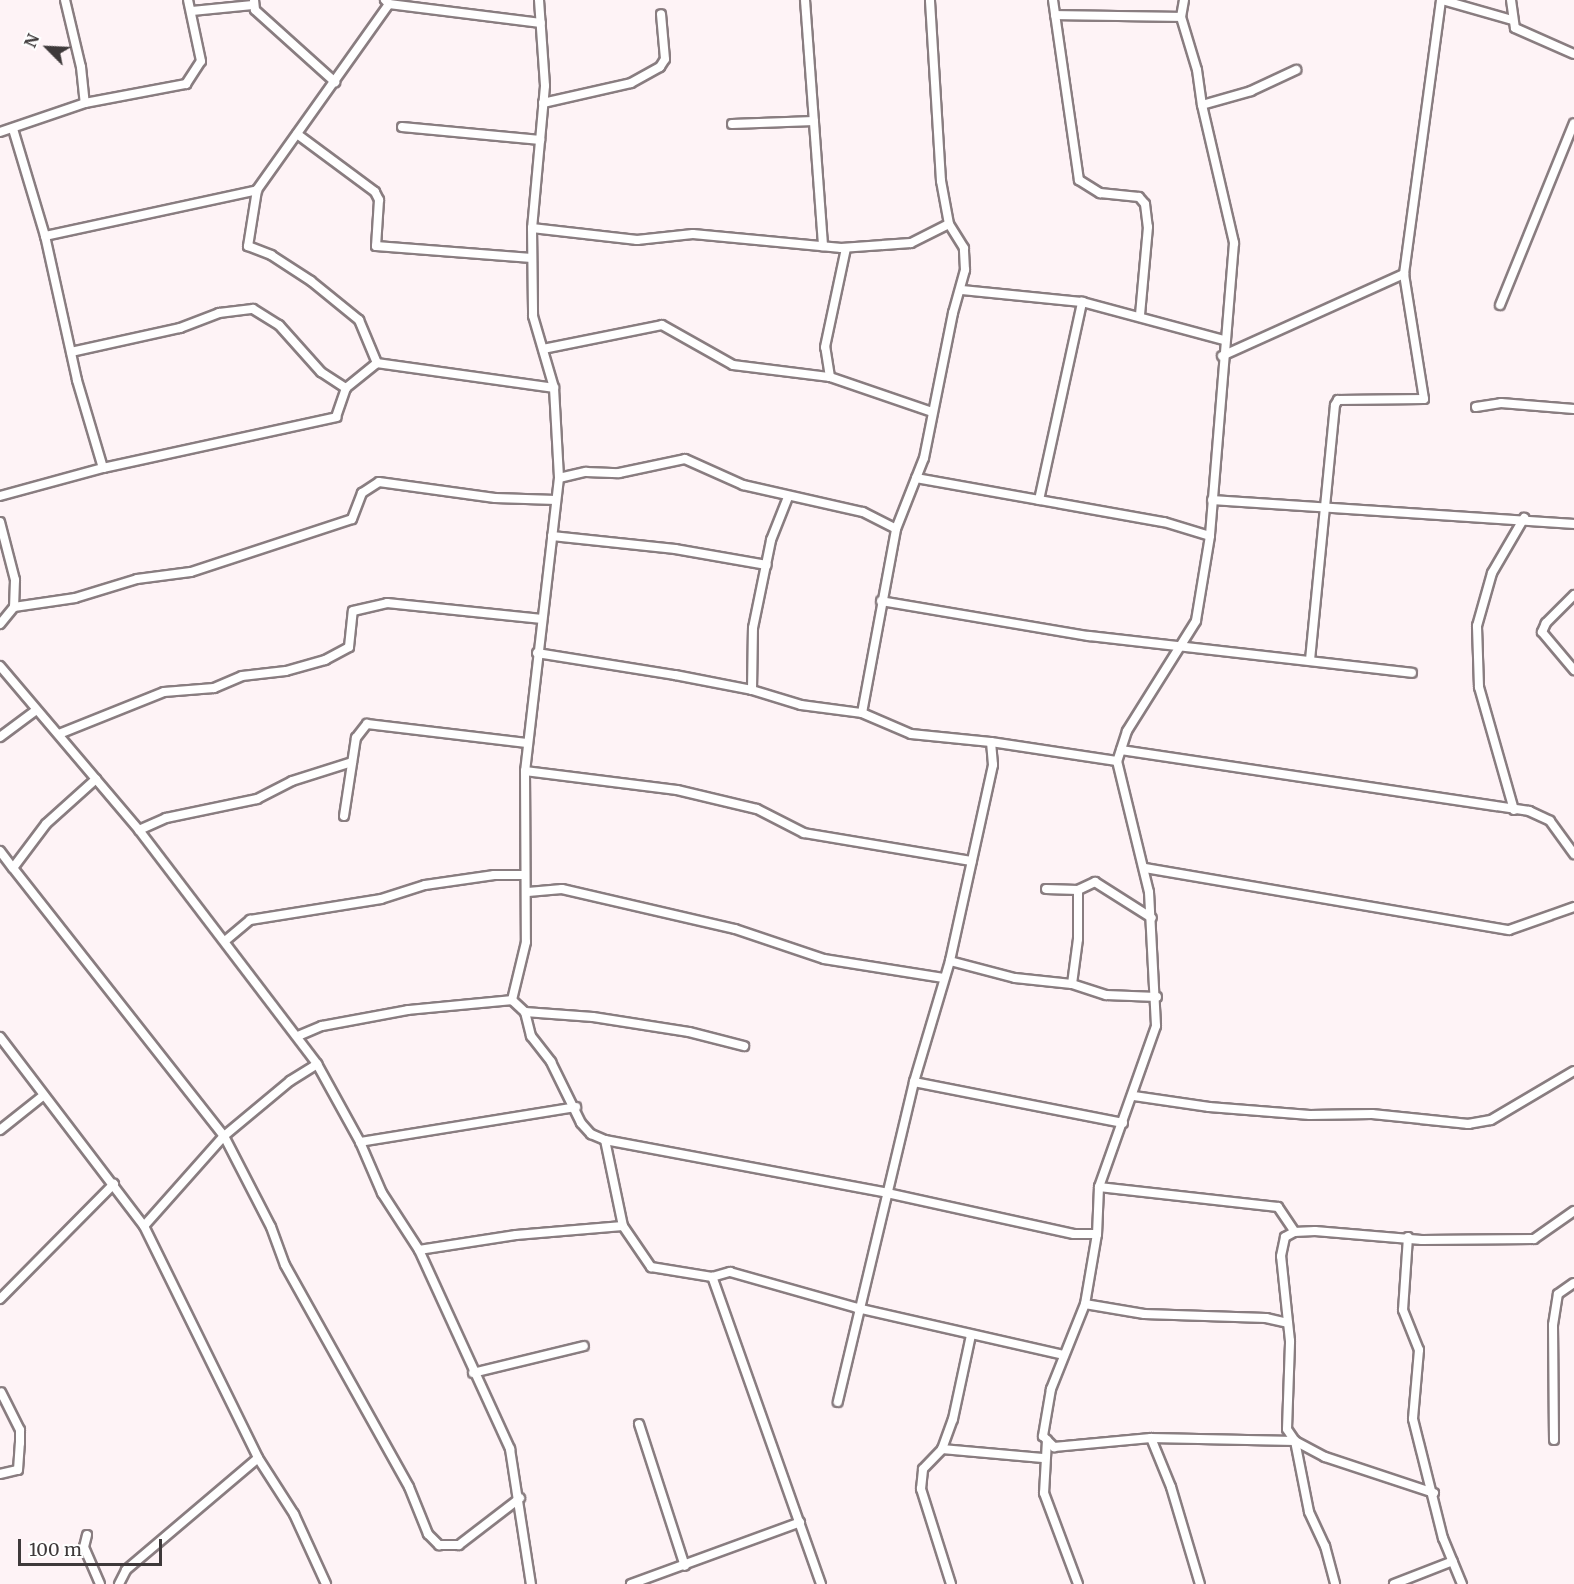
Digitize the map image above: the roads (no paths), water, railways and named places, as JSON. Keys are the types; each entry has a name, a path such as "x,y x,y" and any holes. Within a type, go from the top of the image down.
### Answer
{"street":[{"path":"65,0 81,67 85,103"},
{"path":"0,132 85,103 186,84 193,78 201,56 188,0"},
{"path":"512,1000 525,957 528,892 524,875 527,742 559,478 554,388 533,316 532,228 543,103 539,0"},
{"path":"805,0 823,246"},
{"path":"862,713 881,600 896,529 916,478 965,270 964,248 949,224 938,150 930,0"},
{"path":"1053,0 1079,180 1100,193 1139,197 1145,204 1148,227 1140,315"},
{"path":"1078,1584 1044,1493 1043,1458 1047,1440 1043,1424 1064,1355 1085,1304 1097,1234 1099,1187 1152,1045 1157,997 1152,918 1145,868 1116,761 1127,731 1184,646 1196,621 1210,536 1222,356 1234,243 1202,105 1197,70 1181,17 1184,0"},
{"path":"1310,660 1323,508 1338,400 1424,399 1404,274 1441,0 1512,20"},
{"path":"1511,0 1512,20 1523,34 1574,54"},
{"path":"192,12 254,2 335,82"},
{"path":"377,363 358,320 310,281 271,255 248,246 257,190 335,82 387,2 541,23"},
{"path":"543,103 631,82 660,67 665,59 661,14"},
{"path":"1055,15 1181,17"},
{"path":"1202,105 1251,91 1296,70"},
{"path":"732,124 814,121"},
{"path":"1500,305 1574,123"},
{"path":"402,127 540,140"},
{"path":"13,129 45,236 71,352 103,468"},
{"path":"297,134 375,192 379,200 376,246 532,258"},
{"path":"45,236 257,190"},
{"path":"532,228 638,240 693,234 846,248 911,243 949,224"},
{"path":"830,377 825,347 846,248"},
{"path":"1222,356 1404,274"},
{"path":"961,290 1082,302 1140,315 1224,340"},
{"path":"1039,500 1082,302"},
{"path":"71,352 180,328 219,314 253,309 279,325 321,372 346,388"},
{"path":"543,349 662,325 734,365 830,377 932,412"},
{"path":"0,496 103,468 336,417 346,388 377,363 554,388"},
{"path":"1476,407 1501,403 1574,409"},
{"path":"559,478 586,472 619,473 685,459 743,485 788,497 863,512 896,529"},
{"path":"916,478 1164,522 1210,536"},
{"path":"14,607 75,598 137,579 191,572 352,519 362,493 379,482 495,498 556,500"},
{"path":"752,690 753,628 771,540 788,497"},
{"path":"1212,500 1524,518 1574,524"},
{"path":"1514,810 1479,687 1477,626 1492,573 1524,518"},
{"path":"0,522 15,580 14,607 0,624"},
{"path":"552,536 675,549 766,565"},
{"path":"1574,595 1546,623 1542,632 1545,641 1574,670"},
{"path":"881,600 1089,636 1412,673"},
{"path":"59,734 164,692 214,688 242,676 286,672 325,660 349,648 353,611 387,603 542,619"},
{"path":"537,653 752,690 801,705 862,713 911,734 991,742 1116,761"},
{"path":"0,666 35,711 59,734 139,830 298,1036 317,1064 360,1142 382,1193 419,1250 473,1373 510,1449 520,1498 531,1584"},
{"path":"0,737 35,711"},
{"path":"344,816 356,738 367,724 527,742"},
{"path":"838,1402 857,1308 914,1082 950,962 995,753 991,742"},
{"path":"1121,750 1541,814 1574,854"},
{"path":"139,830 166,818 257,798 292,781 352,762"},
{"path":"525,771 677,790 757,809 804,832 972,861"},
{"path":"13,868 46,824 96,778"},
{"path":"0,851 224,1136 271,1227 285,1265 409,1487 428,1534 440,1545 459,1545 520,1498"},
{"path":"1145,868 1509,930 1574,908"},
{"path":"225,941 250,920 381,899 425,885 494,875 524,875"},
{"path":"1046,889 1077,890 1095,882 1152,918"},
{"path":"528,892 562,889 735,929 824,959 944,978"},
{"path":"1072,984 1078,939 1077,890"},
{"path":"950,962 1015,978 1072,984 1106,995 1157,997"},
{"path":"298,1036 322,1026 408,1010 512,1000 525,1012 531,1036 591,1134 605,1140 887,1193 1074,1234 1097,1234"},
{"path":"525,1012 593,1017 689,1032 744,1046"},
{"path":"0,1037 144,1226 258,1458 294,1514 326,1584"},
{"path":"144,1226 224,1136 290,1081 317,1064"},
{"path":"1134,1096 1209,1107 1310,1115 1372,1114 1468,1124 1491,1119 1574,1071"},
{"path":"914,1082 1123,1123"},
{"path":"0,1130 44,1095"},
{"path":"360,1142 576,1107"},
{"path":"605,1140 623,1226 651,1267 712,1277 730,1272 857,1308 1064,1355"},
{"path":"0,1299 114,1184"},
{"path":"1099,1187 1278,1207 1295,1232"},
{"path":"1335,1584 1325,1546 1309,1512 1295,1441 1287,1428 1287,1323 1281,1256 1285,1237 1295,1232 1449,1241 1534,1239 1574,1212"},
{"path":"419,1250 516,1235 623,1226"},
{"path":"1408,1237 1403,1310 1419,1350 1413,1419 1434,1493 1443,1538 1462,1584"},
{"path":"712,1277 821,1584"},
{"path":"1554,1440 1553,1325 1558,1294 1574,1283"},
{"path":"1085,1304 1144,1314 1266,1318 1287,1323"},
{"path":"951,1584 921,1490 923,1469 942,1449 971,1335"},
{"path":"473,1373 584,1346"},
{"path":"0,1474 18,1470 20,1443 20,1430 1,1392"},
{"path":"639,1424 685,1566"},
{"path":"1047,1440 1054,1447 1150,1438 1295,1441 1325,1457 1434,1493"},
{"path":"1150,1438 1171,1487 1200,1584"},
{"path":"942,1449 1043,1458"},
{"path":"119,1584 126,1570 258,1458"},
{"path":"631,1584 800,1522"},
{"path":"87,1535 84,1547 100,1584"},
{"path":"1394,1584 1453,1561"}]}
